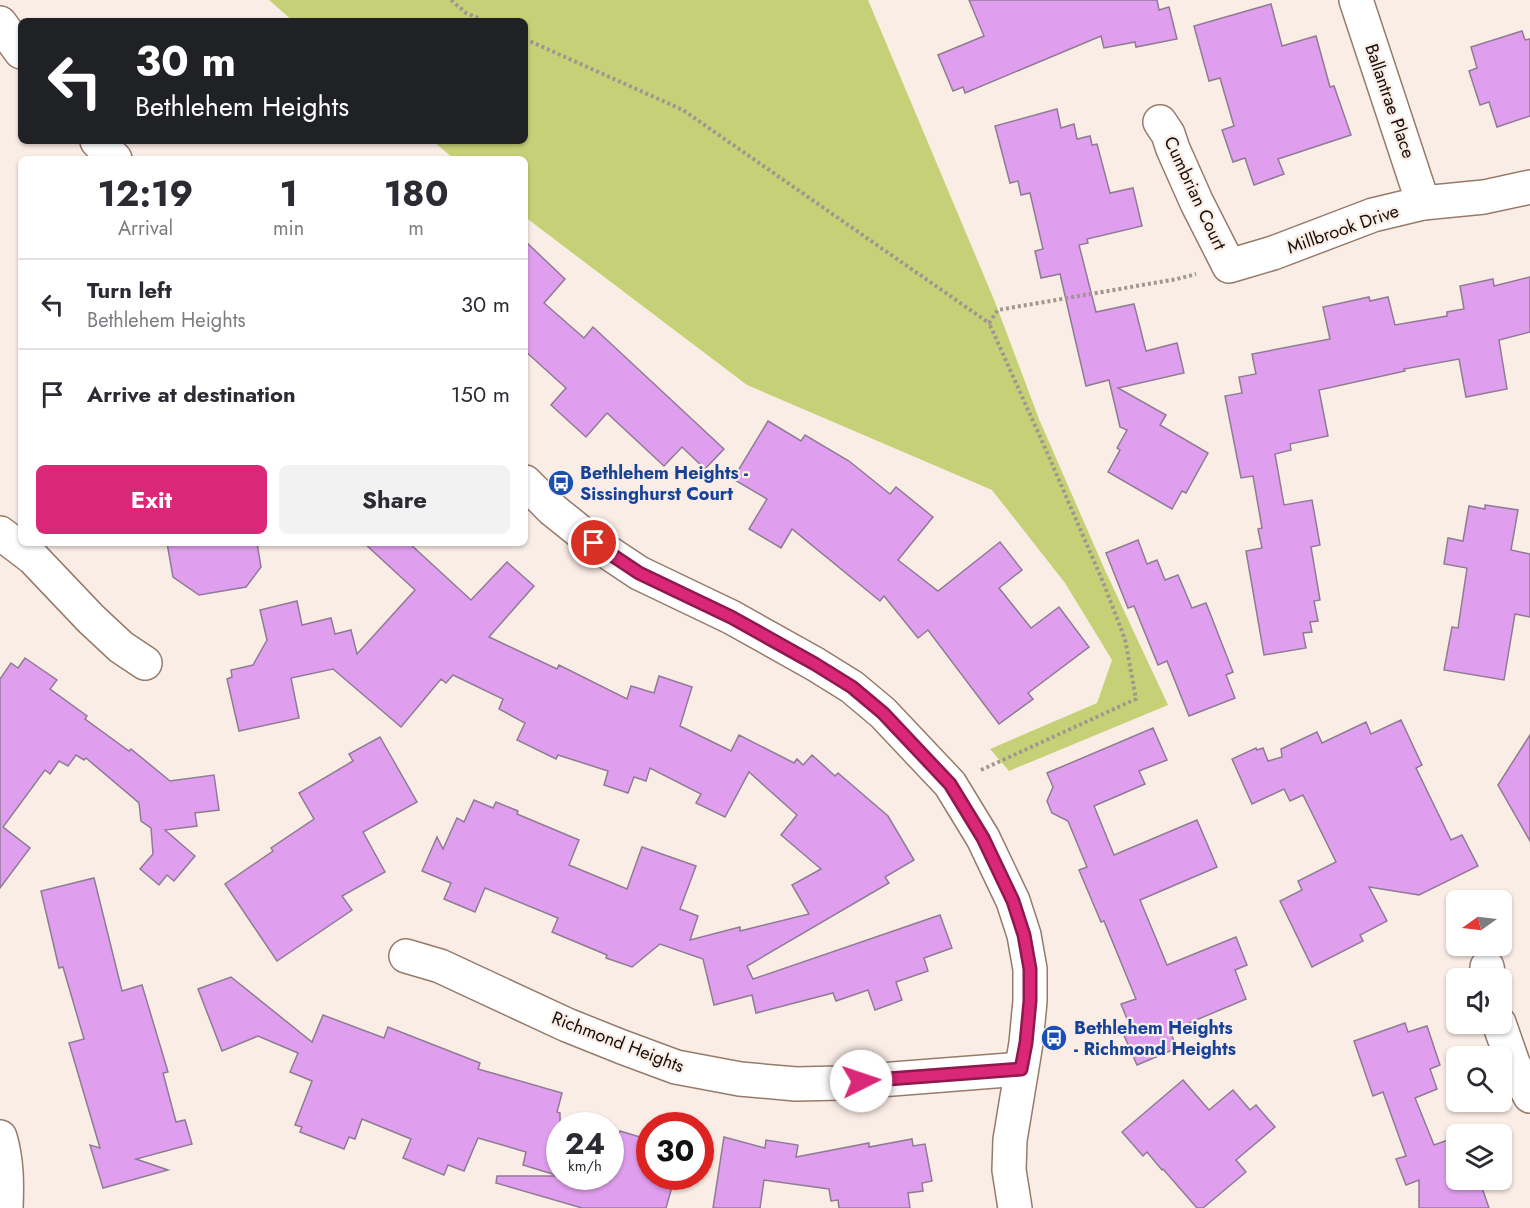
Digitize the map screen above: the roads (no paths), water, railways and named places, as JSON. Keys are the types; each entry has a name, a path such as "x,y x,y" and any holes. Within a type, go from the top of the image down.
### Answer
{"street":[{"name":"Ballantrae Place","path":"1356,0 1423,202"},
{"path":"0,23 18,48"},
{"name":"Cumbrian Court","path":"1160,122 1168,134 1197,203 1229,266"},
{"path":"100,144 112,156"},
{"name":"Millbrook Drive","path":"1229,266 1274,253 1373,215 1423,202 1484,197 1530,187"},
{"path":"528,485 553,510 594,543 639,573 731,617 852,687 883,713 950,784 983,838 1013,901 1024,935 1030,969 1026,1043 1010,1140 1009,1170 1015,1208"},
{"path":"0,533 18,540"},
{"path":"42,550 91,619 121,647 146,663"},
{"name":"Richmond Heights","path":"406,956 440,966 567,1025 676,1067 740,1079 807,1084 1021,1069"},
{"path":"1502,1034 1512,1064 1530,1096"},
{"path":"0,1137 7,1180 6,1208"}],"place":[{"name":"Bethlehem Heights - Sissinghurst Court","path":"561,483"},
{"name":"Bethlehem Heights - Richmond Heights","path":"1054,1038"}]}
